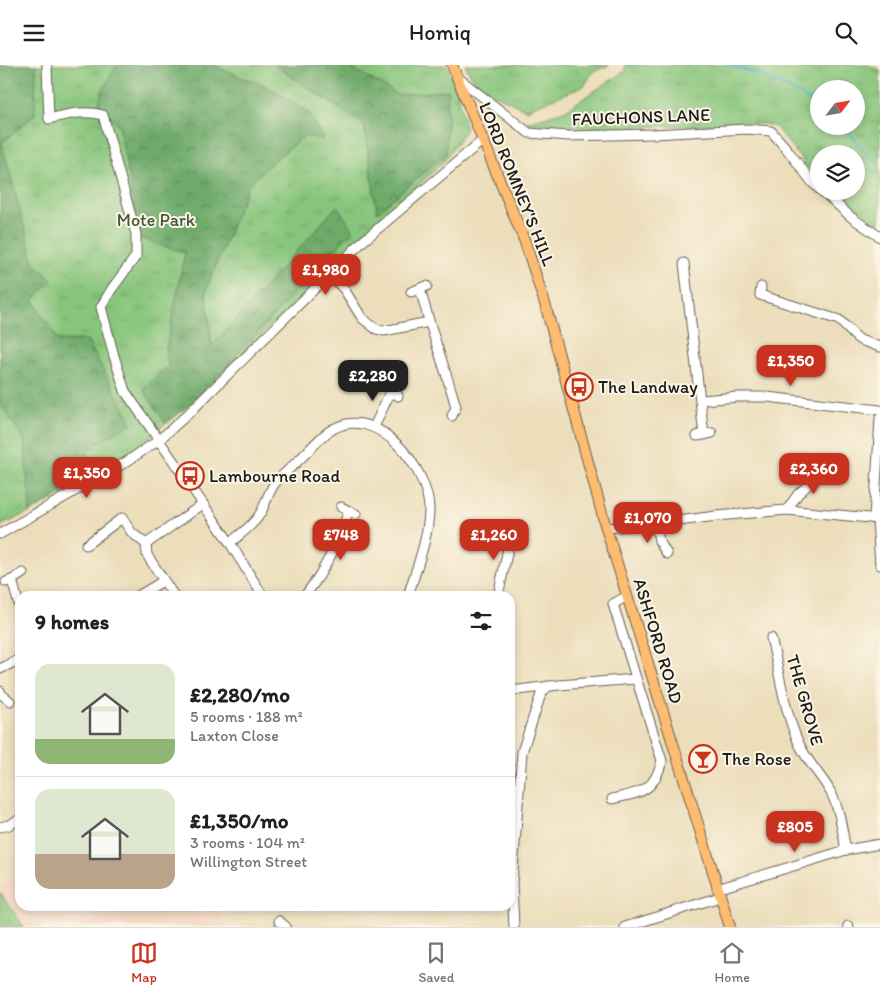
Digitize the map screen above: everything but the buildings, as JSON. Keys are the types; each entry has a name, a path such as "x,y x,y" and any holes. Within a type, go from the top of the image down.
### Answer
{"main road":[{"path":"452,65 457,77"},
{"name":"LORD ROMNEY'S HILL","path":"457,77 526,242 546,304"},
{"name":"ASHFORD ROAD","path":"546,304 606,528 730,927"}],"street":[{"path":"47,65 48,119 78,112 91,112 103,115 136,234 136,256 101,307 125,391 230,543 260,591"},
{"name":"FAUCHONS LANE","path":"457,77 529,133 568,136 747,129 771,131 810,179"},
{"path":"0,535 94,481 159,440 188,414 372,233 483,141"},
{"path":"832,200 851,217 880,237"},
{"path":"684,263 704,435"},
{"path":"330,275 344,289 362,319 376,329 384,331 429,322"},
{"path":"761,287 760,295 839,320 860,340 880,347"},
{"path":"420,289 456,407 452,416"},
{"path":"374,427 388,397 396,392 386,379"},
{"path":"701,400 766,397 880,410"},
{"path":"880,418 877,519 880,565"},
{"path":"230,543 250,527 260,515 274,484 331,429 344,423 374,427 386,434 401,447 424,483 428,500 429,513 424,541 409,591"},
{"path":"788,510 798,494 827,468"},
{"path":"146,544 203,504"},
{"path":"308,591 332,553 349,510"},
{"path":"606,528 656,525 716,516 788,510 877,519"},
{"path":"86,545 122,519 132,533 146,544 147,555 170,591"},
{"path":"656,525 659,541 667,554"},
{"path":"499,591 514,531"},
{"path":"15,596 9,581 23,573"},
{"path":"146,591 163,581"},
{"path":"612,799 624,799 648,788 658,776 662,761 613,604 627,596"},
{"name":"THE GROVE","path":"771,638 796,737 807,761 820,776 832,796 839,817 846,850"},
{"path":"0,669 15,662"},
{"path":"515,690 636,679"},
{"path":"515,844 522,752 541,694 548,687"},
{"path":"0,691 10,701"},
{"path":"662,761 677,759"},
{"path":"0,827 15,822"},
{"path":"625,927 846,850 880,844"},
{"path":"513,911 514,927"}],"shaded area":[{"path":"15,875 15,911 219,911 224,927 24,927 0,892 0,884"}],"green space":[{"name":"Mote Park","path":"0,65 447,65 458,94 466,129 444,161 195,399 113,465 30,512 0,526"},
{"path":"0,65 36,65 35,115 2,143 34,263 52,280 33,300 58,340 87,340 132,423 88,449 84,483 30,512 24,439 0,404"},
{"path":"117,65 211,65 268,87 309,112 323,139 304,136 272,162 248,186 206,290 212,346 337,206 353,230 192,403 166,424 143,389 168,365 166,349 185,253 140,238 119,125 98,108 102,91"},
{"path":"274,65 347,65 398,95 448,90 446,154 377,212 364,125"},
{"path":"465,65 609,65 593,72 584,86 526,110 477,86"},
{"path":"625,65 868,65 880,70 880,224 846,200 865,200 865,145 810,145 810,170 776,127 764,124 535,129 527,122 564,111 625,71"},
{"path":"0,892 24,927 0,927"}],"waterway":[{"path":"729,65 776,82 810,101"},
{"path":"851,135 873,160 880,165"}],"place":[{"name":"The Landway","path":"579,387"},
{"name":"Lambourne Road","path":"190,476"},
{"name":"The Rose","path":"703,759"}]}
